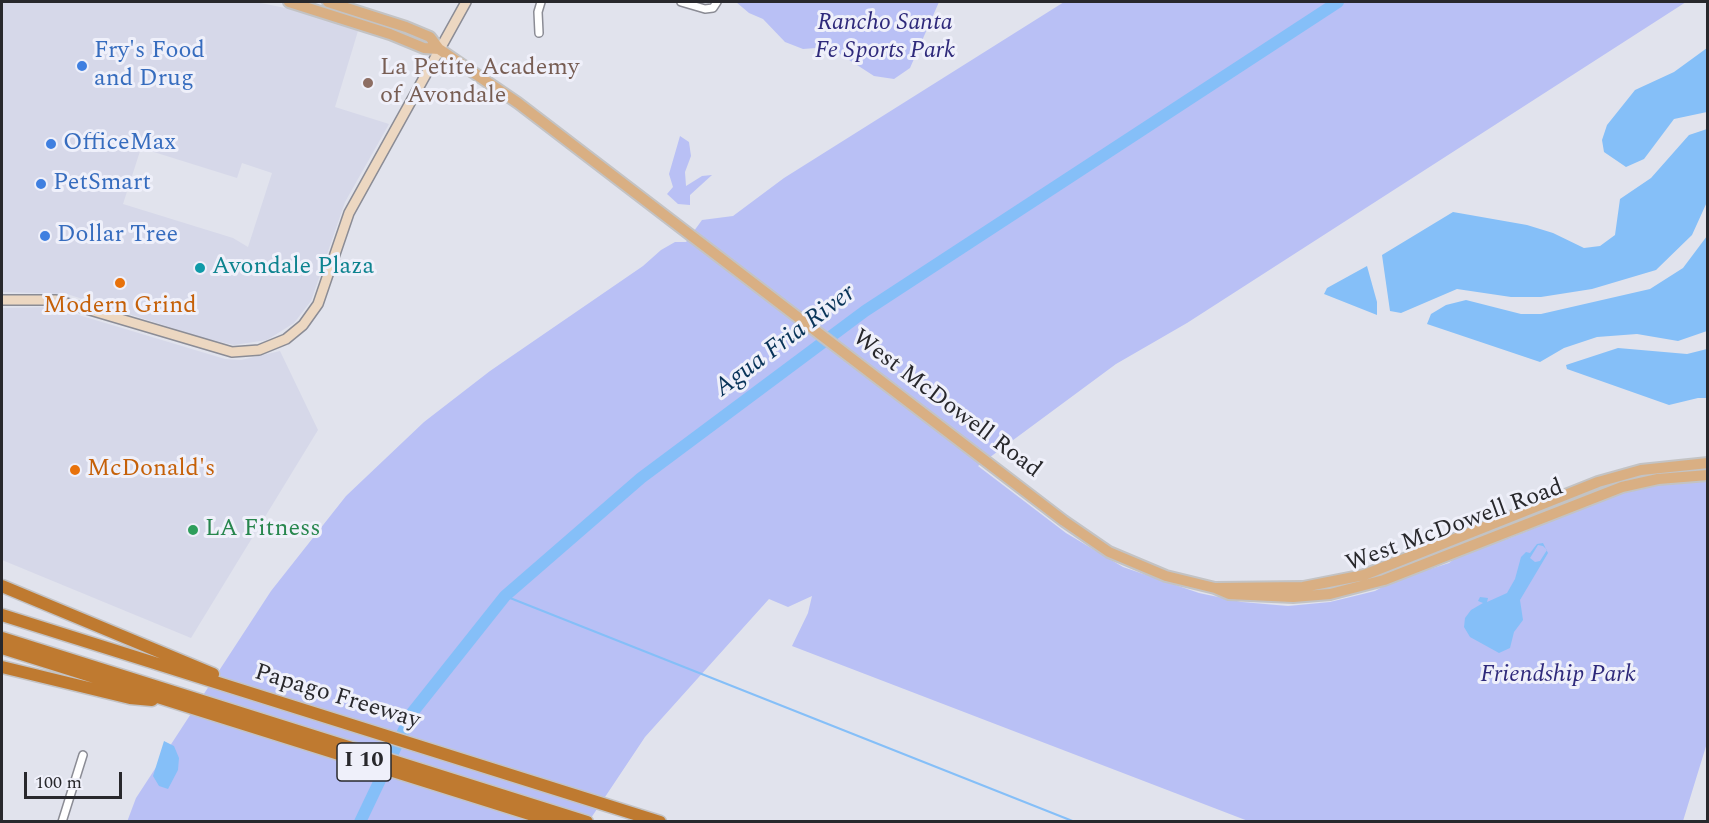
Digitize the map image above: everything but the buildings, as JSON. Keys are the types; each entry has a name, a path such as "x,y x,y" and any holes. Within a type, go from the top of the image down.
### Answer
{"highway":[{"path":"2,586 194,671"},
{"name":"Papago Freeway","path":"2,615 194,671 280,702 660,822"},
{"path":"2,638 175,697 587,822"},
{"name":"I 10","path":"2,648 175,697 555,822"},
{"path":"2,667 130,698 175,697"}],"main road":[{"name":"West McDowell Road","path":"289,2 379,30 424,48 439,49"},
{"name":"West McDowell Road","path":"328,2 430,38 439,49 481,76 985,462 1108,552 1152,571 1229,594 1283,598 1324,595 1359,587 1493,539 1622,487 1658,479 1707,475"},
{"name":"West McDowell Road","path":"1215,588 1303,587 1364,575 1598,482 1641,470 1707,463"}],"street":[{"path":"2,300 56,300 232,352 253,351 276,345 295,332 318,304 349,213 466,2"},
{"path":"539,33 538,12 541,2"},
{"path":"681,2 705,9 715,5"},
{"path":"62,822 83,755"}],"shaded area":[{"path":"2,2 256,2 300,11 358,31 335,107 389,124 345,202 311,301 294,323 267,340 234,345 203,338 67,294 2,292","holes":["141,148 237,178 242,163 272,173 248,247 233,238 123,204"]},
{"path":"1707,48 1707,112 1674,119 1644,159 1626,167 1604,152 1602,140 1607,125 1635,90 1674,72"},
{"path":"1707,129 1707,202 1692,235 1656,270 1592,289 1541,297 1511,297 1457,289 1401,313 1390,311 1382,255 1453,212 1527,225 1553,233 1584,248 1600,246 1615,235 1620,199 1651,178 1689,135"},
{"path":"1707,236 1707,331 1678,341 1637,334 1597,337 1564,348 1540,362 1427,324 1431,314 1446,305 1466,300 1521,314 1541,314 1650,289 1683,268"},
{"path":"1367,266 1377,302 1377,315 1324,294 1327,288"},
{"path":"52,307 225,359 241,360 280,351 318,430 191,638 2,560 2,308"},
{"path":"1618,348 1687,354 1707,349 1707,398 1669,405 1567,369 1566,365"},
{"path":"1543,543 1546,549 1538,545 1530,558 1535,562 1540,561 1547,550 1548,553 1520,600 1523,620 1514,632 1510,648 1499,653 1470,637 1464,627 1465,618 1471,610 1483,603 1478,601 1480,597 1488,598 1487,602 1507,593 1515,579 1521,557 1526,552 1530,553 1537,544"},
{"path":"164,741 174,746 179,758 178,770 168,789 159,786 153,776"}],"green space":[{"name":"Rancho Santa Fe Sports Park","path":"736,2 939,2 910,68 894,79 874,76 829,47 803,49 785,42 763,19 749,13"},
{"name":"Friendship Park","path":"1064,2 1686,2 1187,323 1116,364 978,466 1066,533 1123,567 1199,593 1242,602 1288,606 1330,602 1375,591 1395,580 1449,563 1459,555 1510,538 1620,493 1657,485 1707,480 1707,743 1683,821 1248,821 792,646 808,613 812,596 788,607 769,599 645,737 589,821 127,822 136,798 271,591 346,496 424,422 490,371 643,266 661,250 675,242 686,242 702,220 733,216 784,178"},
{"path":"680,136 689,142 691,156 685,172 686,186 702,176 712,175 690,195 690,205 678,204 667,194 673,187 669,174"}],"waterway":[{"name":"Agua Fria River","path":"360,822 412,713 505,596 641,478 865,311 1338,2"},
{"path":"505,596 1075,822"}],"place":[{"name":"Fry's Food and Drug","path":"82,66"},
{"name":"La Petite Academy of Avondale","path":"368,83"},
{"name":"OfficeMax","path":"51,144"},
{"name":"PetSmart","path":"41,184"},
{"name":"Dollar Tree","path":"45,236"},
{"name":"Avondale Plaza","path":"200,268"},
{"name":"Modern Grind","path":"120,283"},
{"name":"McDonald's","path":"75,470"},
{"name":"LA Fitness","path":"193,530"}]}
